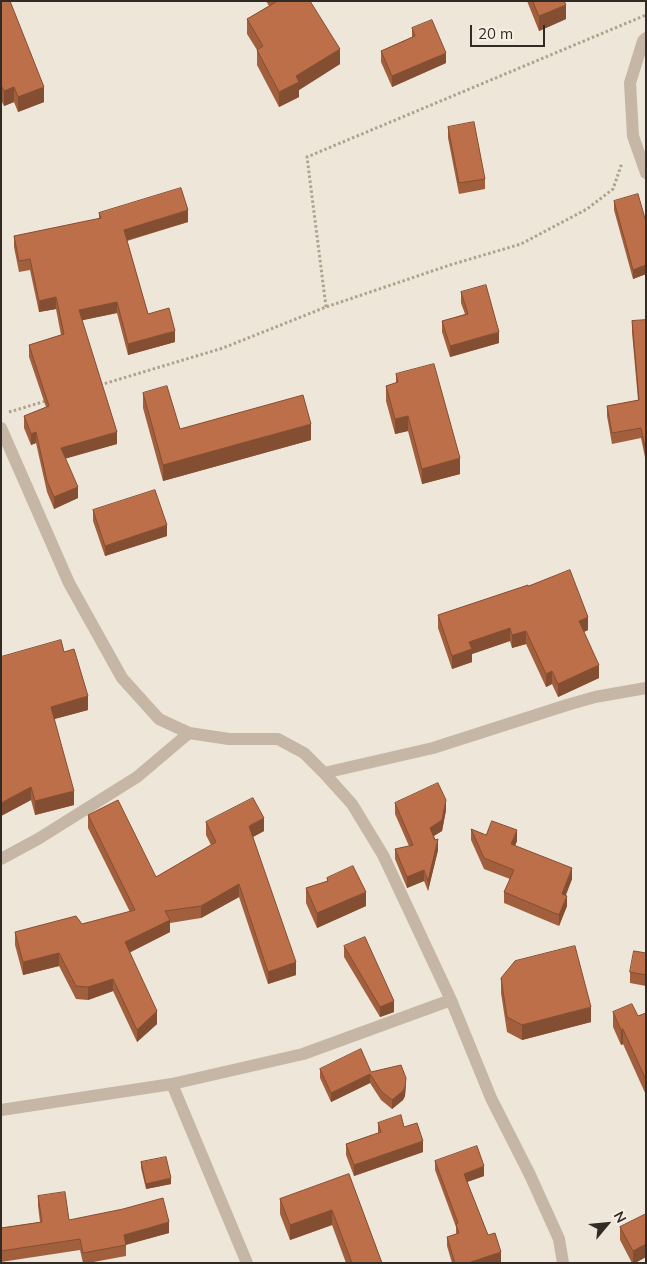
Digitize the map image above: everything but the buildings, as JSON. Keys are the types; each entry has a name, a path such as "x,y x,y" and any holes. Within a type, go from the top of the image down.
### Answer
{"street":[{"path":"646,38 643,41 630,83 633,136 646,174"},
{"path":"1,428 69,583 122,678 159,719 189,733 229,739 278,739 304,753 352,804 383,855 451,1000 491,1098 530,1175 559,1239 563,1263"},
{"path":"324,773 433,748 586,700 646,688"},
{"path":"1,859 38,840 137,777 189,733"},
{"path":"1,1110 172,1084 304,1054 451,1000"},
{"path":"172,1084 247,1263"}],"path":[{"path":"326,308 307,157 646,15"},
{"path":"97,386 223,348 326,308 450,265 522,244 587,209 613,188 633,136"},
{"path":"1,414 49,400"}]}
